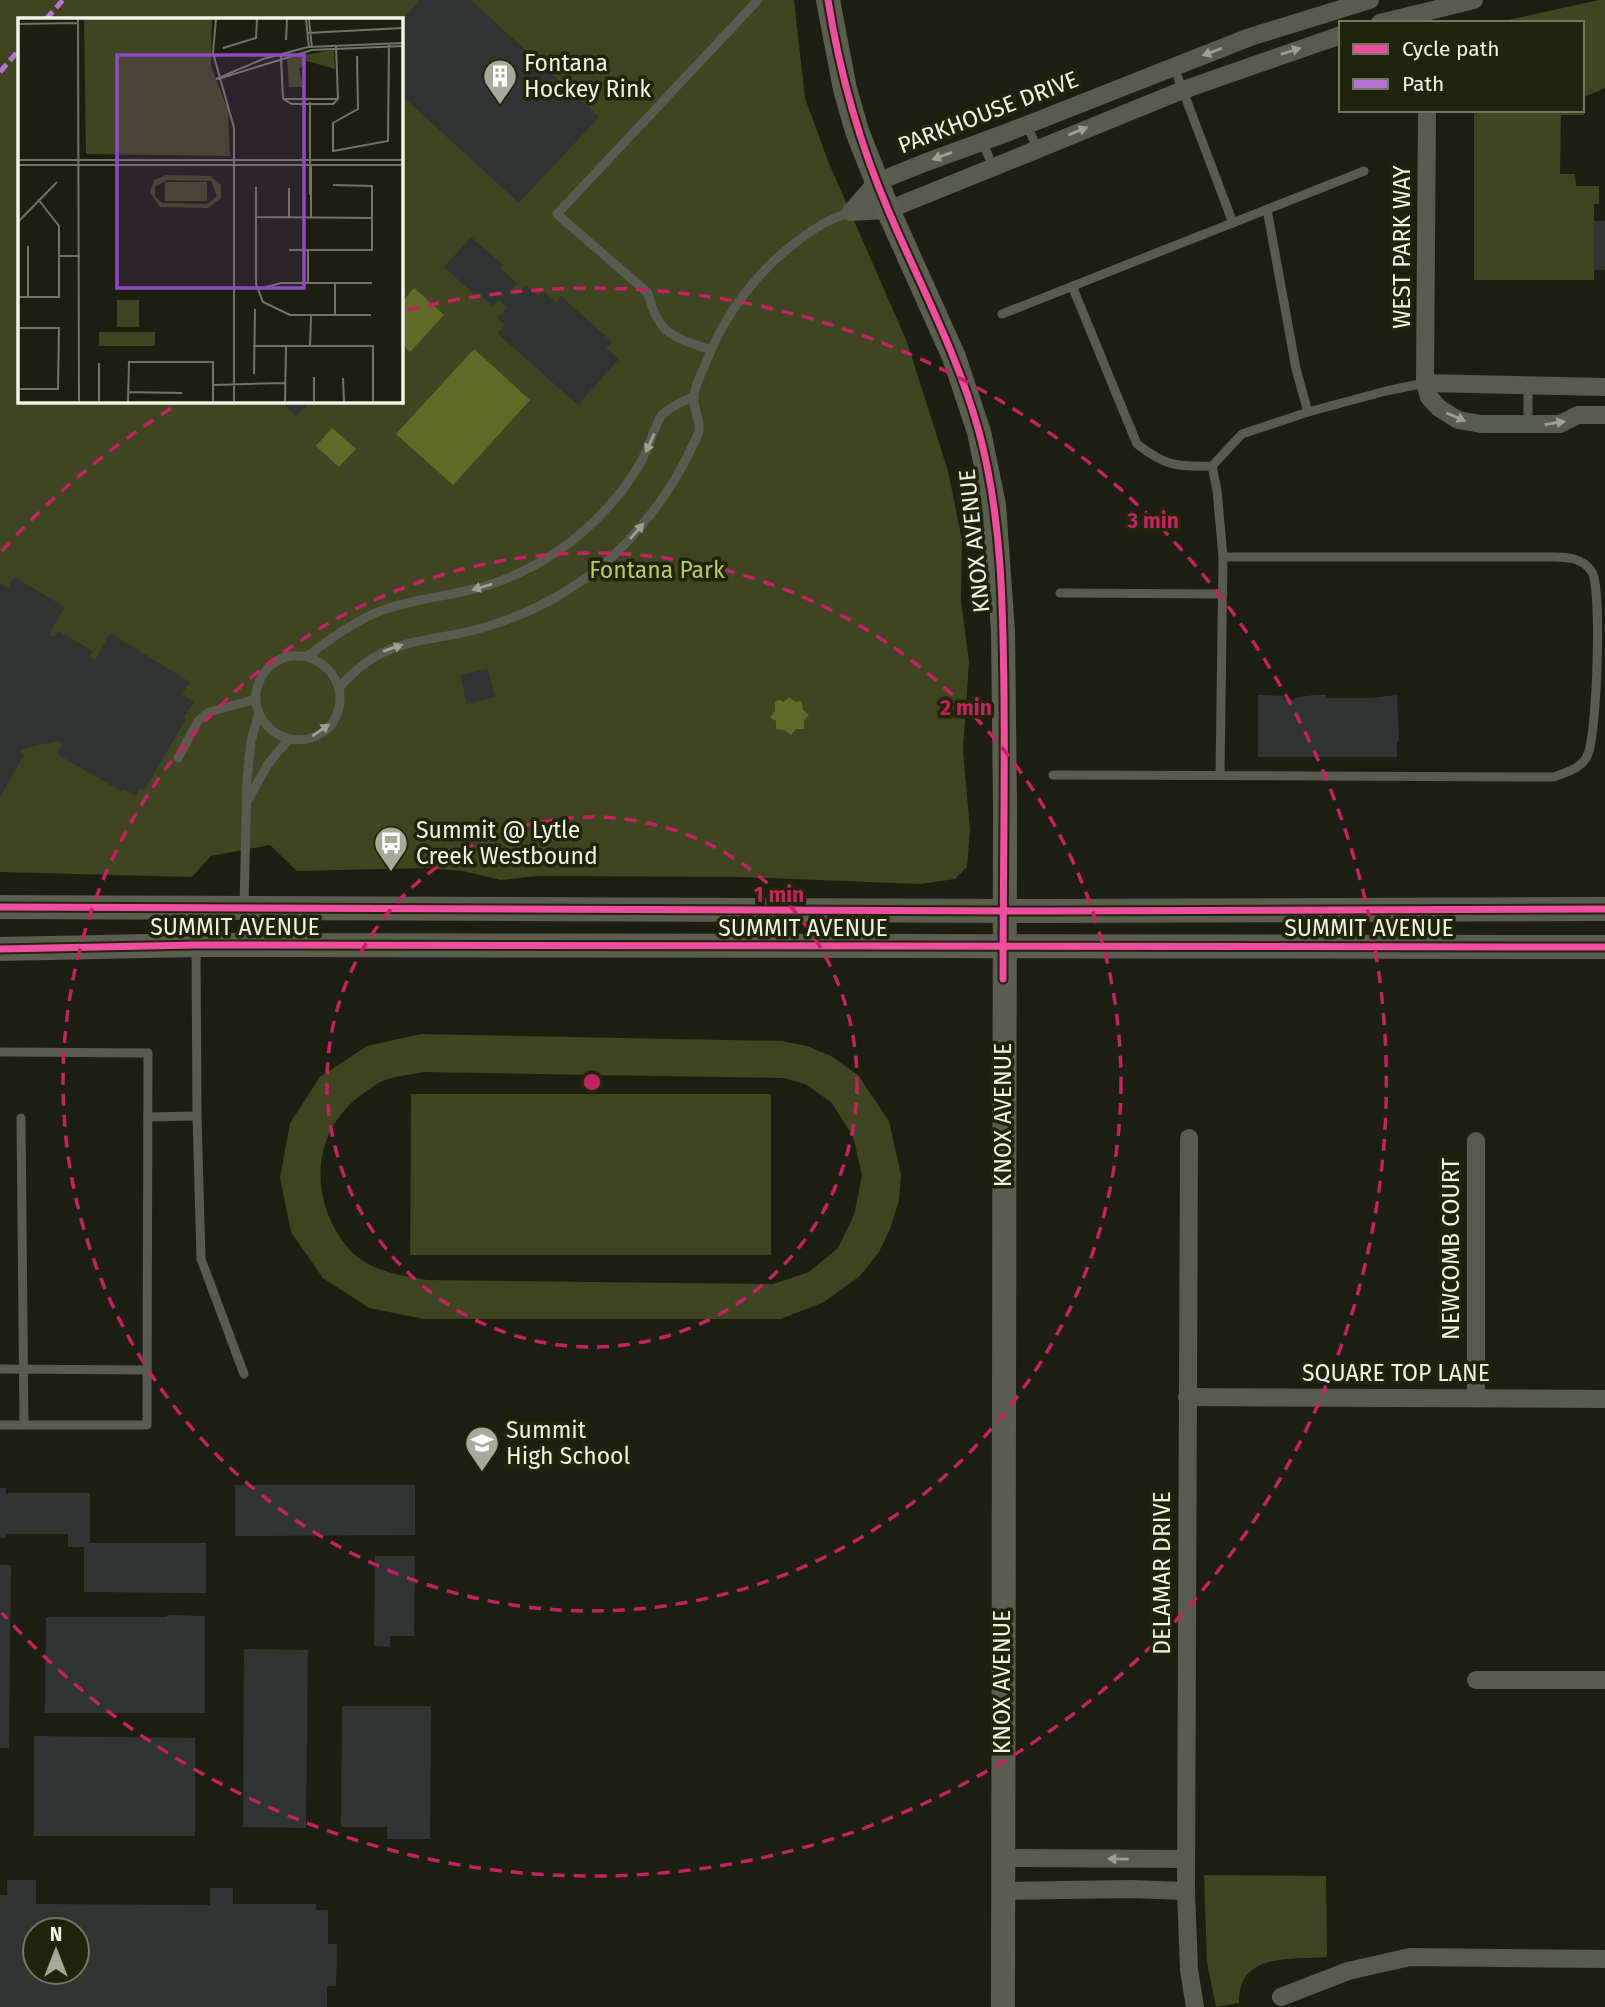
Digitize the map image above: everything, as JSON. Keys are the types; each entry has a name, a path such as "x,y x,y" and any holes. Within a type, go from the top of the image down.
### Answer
{"main road":[{"name":"KNOX AVENUE","path":"828,0 845,89 857,131 888,210 954,357 979,432 994,505 1003,631 1003,2007"},
{"name":"SUMMIT AVENUE","path":"0,906 1003,911 1605,909"},
{"name":"SUMMIT AVENUE","path":"0,948 196,945 1605,947"}],"street":[{"name":"PARKHOUSE DRIVE","path":"851,212 877,182 1250,37 1370,0"},
{"path":"1386,21 1411,12 1474,0"},
{"path":"851,212 888,210 1182,90 1339,36"},
{"name":"WEST PARK WAY","path":"1425,383 1427,112"},
{"path":"1605,387 1425,383 1429,397 1439,408 1458,420 1482,424 1560,424 1578,415 1605,415"},
{"name":"DELAMAR DRIVE","path":"1189,1138 1186,1891 1189,1970 1195,2007"},
{"name":"NEWCOMB COURT","path":"1476,1141 1476,1398"},
{"name":"SQUARE TOP LANE","path":"1187,1397 1605,1399"},
{"path":"1476,1680 1605,1680"},
{"path":"1002,1857 1186,1859"},
{"path":"1002,1891 1186,1891"},
{"path":"1281,1997 1348,1971 1410,1957 1605,1959"}],"lane":[{"path":"711,350 681,340 661,327 648,293 557,214 758,0"},
{"path":"1174,67 1233,223"},
{"path":"1027,124 1037,149"},
{"path":"982,141 993,167"},
{"path":"1002,314 1364,171"},
{"path":"1267,209 1296,369 1308,412"},
{"path":"339,688 356,669 381,653 413,642 480,629 525,613 592,574 613,556 650,516 681,469 699,430 694,396 711,350 745,292 779,255 823,224 851,212"},
{"path":"1072,286 1137,444 1158,461 1184,467 1212,466 1242,434 1308,412 1425,383"},
{"path":"1528,386 1528,425"},
{"path":"244,908 247,779 251,741 258,713 258,683 266,670 284,658 306,656 374,613 420,599 486,586 512,577 558,551 586,529 611,504 636,472 652,442 661,415 694,396"},
{"path":"1212,466 1223,557 1220,775"},
{"path":"1053,775 1554,777 1577,768 1588,755 1597,705 1597,583 1585,564 1572,558 1223,557"},
{"path":"1060,593 1223,594"},
{"path":"258,713 276,734 289,739 317,735 328,727 336,716 340,702 339,688 327,667 306,656"},
{"path":"178,758 198,721 209,712 256,699"},
{"path":"248,799 268,764 289,739"},
{"path":"196,945 201,1259 244,1374"},
{"path":"0,1052 148,1053 147,1424 0,1425"},
{"path":"148,1117 197,1116"},
{"path":"21,1118 24,1425"},
{"path":"0,1369 147,1370"}],"green space":[{"name":"Fontana Park","path":"0,0 794,0 805,98 828,161 907,342 948,471 962,540 961,601 969,661 963,750 970,830 967,867 955,879 920,884 740,877 537,876 501,880 463,871 426,868 297,871 270,845 211,856 192,877 0,872"},
{"path":"1605,0 1605,88 1584,97 1584,21 1503,21"},
{"path":"1474,112 1584,112 1584,115 1561,115 1560,174 1575,174 1576,186 1599,186 1599,204 1594,204 1594,280 1474,280"},
{"path":"421,1034 782,1041 807,1046 831,1056 858,1075 889,1121 901,1175 899,1200 890,1229 879,1252 860,1276 824,1302 781,1319 424,1319 369,1308 323,1278 291,1232 280,1178 290,1123 320,1077 367,1046","holes":["424,1072 784,1078 805,1084 831,1102 853,1136 862,1175 854,1215 838,1248 809,1272 773,1284 427,1280 385,1271 365,1262 349,1249 335,1230 326,1209 321,1188 321,1166 333,1126 346,1108 387,1079"]},
{"path":"411,1094 771,1094 771,1255 410,1255"},
{"path":"1204,1875 1326,1876 1327,1957 1283,1959 1257,1967 1247,1975 1241,1987 1239,2003 1216,2007 1207,1963"}],"shaded area":[{"path":"414,288 444,315 410,352 402,344 402,302"},
{"path":"474,349 530,400 453,485 396,434"},
{"path":"332,428 356,449 339,467 316,446"},
{"path":"789,697 795,702 802,701 803,710 809,715 804,721 804,729 796,729 791,735 785,730 776,729 776,721 770,717 775,711 775,702 784,702"}],"building":[{"name":"Fontana Hockey Rink","path":"420,0 471,0 599,117 519,203 402,96 402,20"},
{"path":"1594,221 1605,221 1605,270 1594,270"},
{"path":"471,237 503,265 500,268 517,283 511,290 516,295 526,285 538,296 543,291 556,302 561,296 612,342 606,348 619,359 578,405 497,333 505,325 497,318 507,307 499,300 493,306 477,292 474,294 444,267"},
{"path":"290,402 310,403 296,416 285,406"},
{"path":"14,577 65,607 49,634 54,637 58,631 93,651 90,657 95,660 110,633 190,682 182,694 194,702 184,717 186,719 144,790 140,788 136,796 124,789 122,792 57,754 63,744 58,741 22,749 20,752 24,755 0,797 0,583 8,588"},
{"path":"488,669 495,697 467,704 460,675"},
{"path":"1258,695 1284,696 1284,699 1295,700 1294,698 1314,695 1326,695 1326,698 1371,698 1397,695 1397,757 1258,757"},
{"path":"235,1485 415,1485 415,1535 235,1536"},
{"path":"0,1488 6,1488 6,1495 90,1493 90,1543 206,1543 206,1593 84,1592 84,1547 68,1547 68,1534 6,1534 6,1538 0,1538"},
{"path":"375,1556 415,1556 414,1636 390,1636 390,1647 374,1646"},
{"path":"0,1565 11,1565 9,1748 0,1748"},
{"path":"205,1616 205,1713 45,1713 46,1617"},
{"path":"244,1649 308,1650 306,1828 243,1827"},
{"path":"342,1706 431,1706 430,1839 387,1839 387,1827 341,1827"},
{"path":"34,1736 195,1738 195,1836 34,1836"},
{"path":"7,1880 36,1880 36,1904 210,1905 210,1888 233,1888 233,1904 316,1904 316,1910 328,1910 328,1944 337,1944 336,1986 327,1986 327,2007 0,2007 0,1895 7,1895"}],"marked path":[{"path":"47,18 63,0"},
{"path":"0,72 18,51"}],"cycle path":[{"path":"828,0 838,55 860,134 878,186 960,375 987,464 997,529 1003,628 1003,979"},
{"path":"0,907 1042,911 1605,909"},
{"path":"0,949 196,945 1605,947"}],"place":[{"name":"Fontana Hockey Rink","path":"500,106"},
{"name":"Summit @ Lytle Creek Westbound","path":"391,873"},
{"name":"Summit High School","path":"482,1473"}]}
